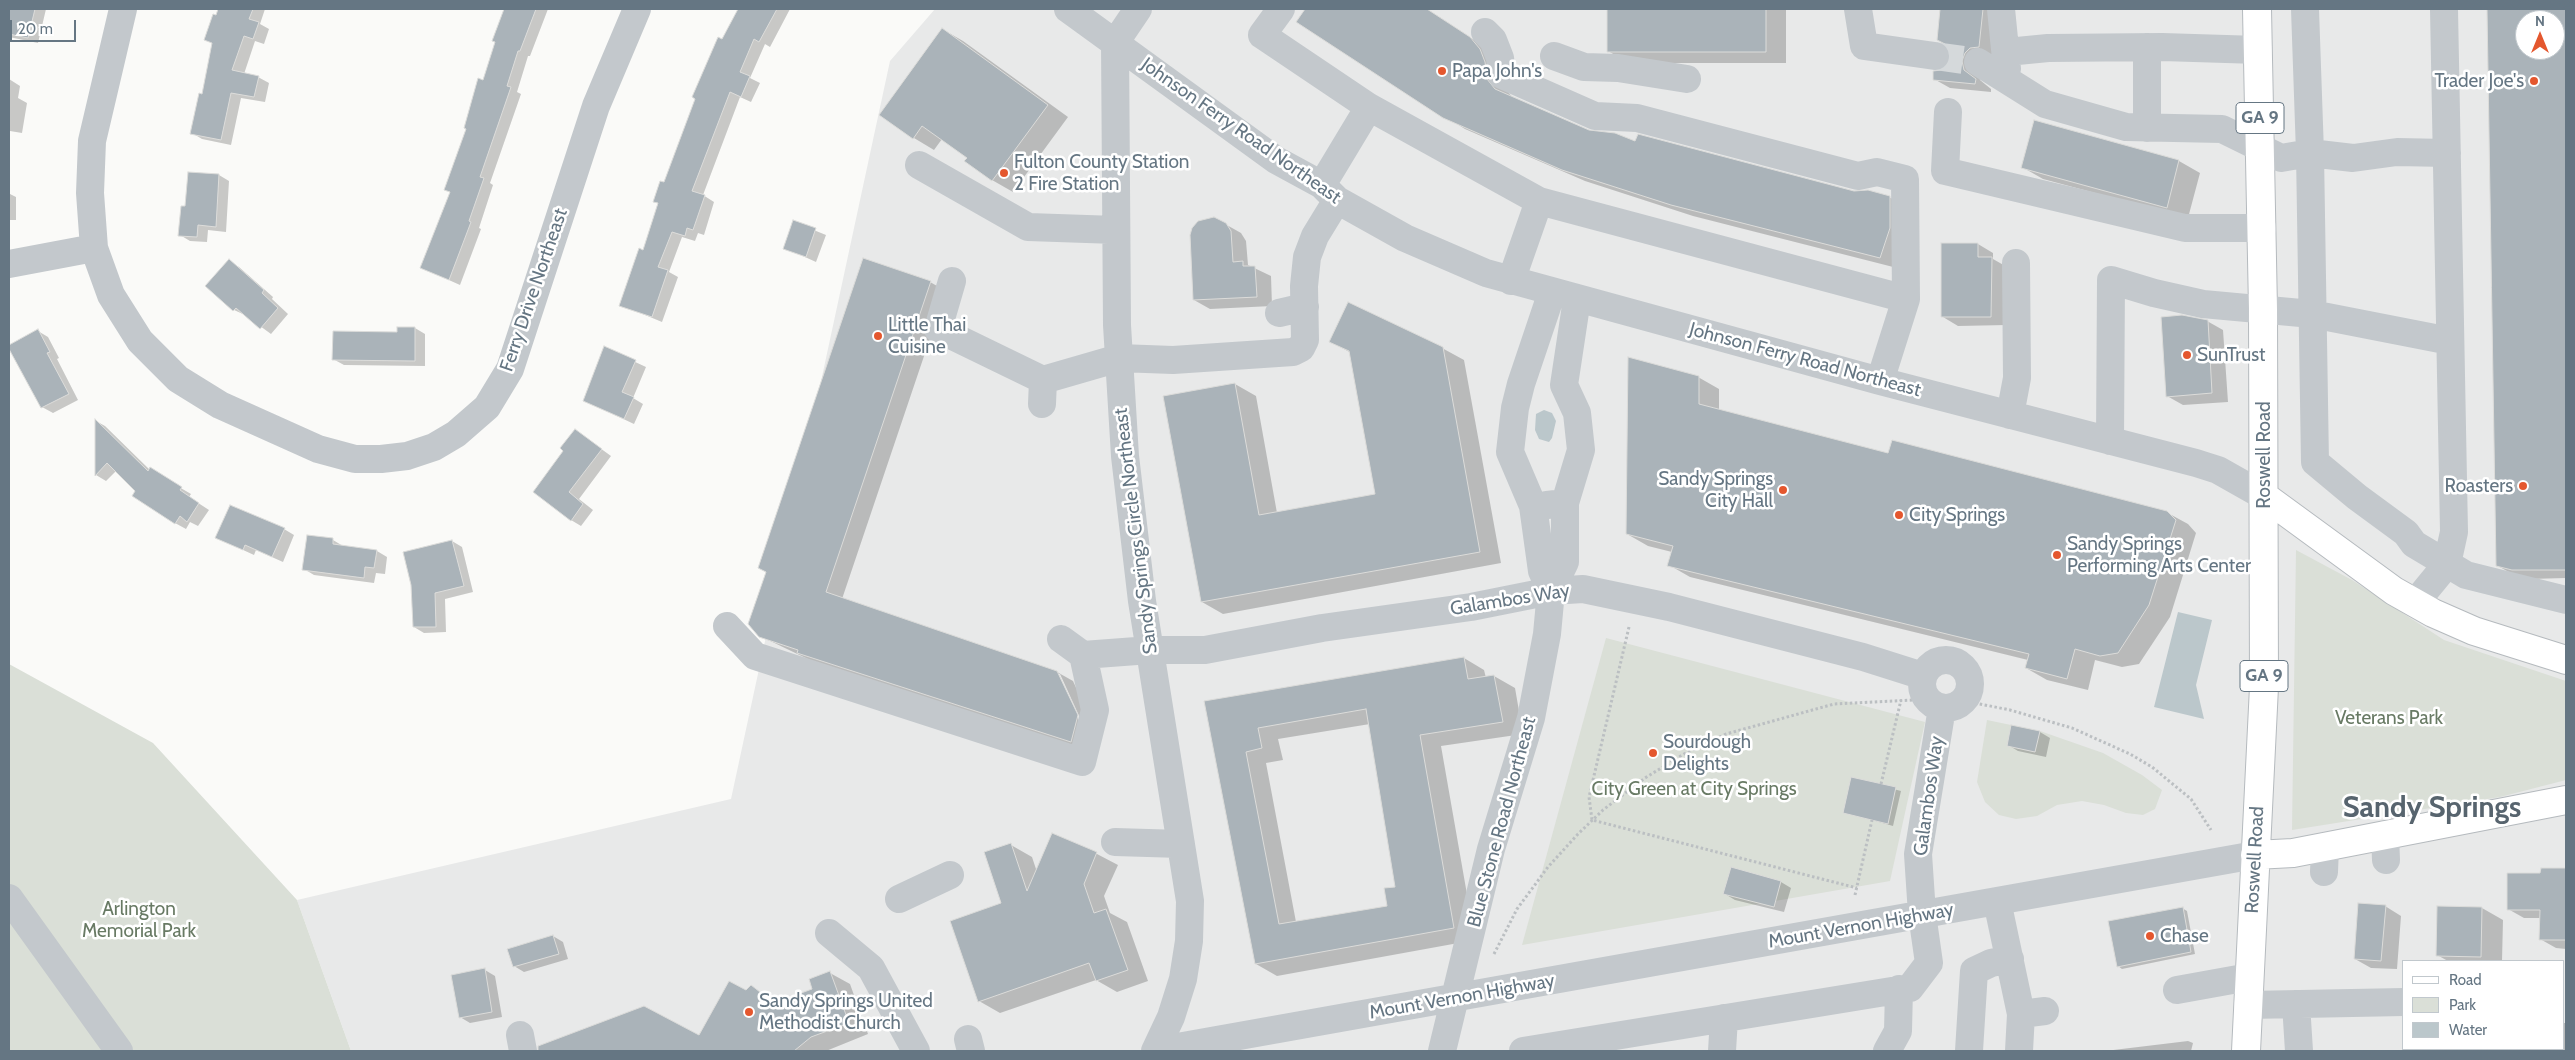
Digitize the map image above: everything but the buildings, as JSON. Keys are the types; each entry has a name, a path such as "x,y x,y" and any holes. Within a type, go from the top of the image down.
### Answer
{"main road":[{"name":"Roswell Road","path":"2246,1051 2264,688 2263,309 2257,9"},
{"name":"Johnson Ferry Road Northeast","path":"2264,496 2394,591 2415,603 2474,631 2566,660"},
{"name":"Mount Vernon Highway","path":"2255,855 2293,853 2324,860 2385,848 2566,800"}],"street":[{"name":"Ferry Drive Northeast","path":"124,9 92,141 90,193 94,248 111,295 140,341 178,379 220,406 318,449 355,459 407,456 434,447 456,434 487,406 510,369 596,106 637,9"},
{"name":"Johnson Ferry Road Northeast","path":"1068,9 1276,160 1405,238 1486,272 1564,296 2218,470 2264,496"},
{"path":"1115,43 1138,9"},
{"path":"1281,9 1262,34 1369,107 1540,201 1906,299"},
{"path":"1858,9 1864,46 1935,56"},
{"path":"2001,9 2007,52 2008,81"},
{"path":"2305,9 2310,153 2315,462 2357,497 2406,532 2414,544 2466,575 2566,600"},
{"path":"2415,603 2447,564 2454,532 2444,9"},
{"path":"1485,32 1493,40 1500,58 1502,75 1595,116 1637,118 1858,176 1877,172 1905,179 1906,299 1880,381"},
{"name":"Sandy Springs Circle Northeast","path":"1115,43 1119,358 1125,456 1150,650 1190,901 1189,940 1183,980 1171,1017 1155,1051"},
{"path":"2007,52 2048,48 2147,47 2258,50"},
{"path":"2147,47 2148,128"},
{"path":"1554,56 1584,67 1618,68 1687,79"},
{"path":"1978,62 2045,104 2126,127 2222,129 2281,158 2310,153 2353,158 2397,152 2447,153"},
{"path":"952,281 938,329 1043,392 1119,358 1173,360 1293,352 1301,348 1305,340 1292,310 1307,258 1330,193 1369,107"},
{"path":"1948,112 1945,171 2185,228 2262,228"},
{"path":"919,164 1028,227 1116,230"},
{"path":"1511,281 1540,201"},
{"path":"9,264 94,248"},
{"path":"2010,415 2017,378 2016,263"},
{"path":"2110,441 2111,280 2154,293 2203,304 2312,314 2402,334 2450,341"},
{"path":"1521,384 1564,384 1564,296"},
{"name":"Blue Stone Road Northeast","path":"1442,1051 1491,849 1531,718 1548,634 1550,590 1542,571 1533,506 1510,452 1515,408 1521,384 1564,296"},
{"name":"Blue Stone Road Northeast","path":"1550,590 1565,562 1565,503 1581,450 1576,413 1564,384"},
{"path":"1533,506 1565,503"},
{"name":"Galambos Way","path":"1083,655 1150,650 1205,650 1322,628 1471,607 1550,590 1583,589 1669,607 1863,657 1932,697 1918,854 1922,914 1929,963 1910,988 1899,989"},
{"path":"727,626 755,656 1082,762 1095,710 1083,655 1061,639"},
{"path":"1116,842 1181,844"},
{"name":"Mount Vernon Highway","path":"1155,1051 2255,855"},
{"path":"899,899 950,875"},
{"path":"9,898 119,1051"},
{"path":"1997,901 2010,959 2033,1012 2019,1051"},
{"path":"829,933 871,968 916,1051"},
{"path":"1969,1051 1974,971 1991,962 2010,959"},
{"path":"2177,990 2249,977"},
{"path":"1523,1051 1899,989 1898,1031 1887,1051"},
{"path":"2248,1005 2402,1002"},
{"path":"2296,1004 2299,1051"},
{"path":"1722,1051 1724,1018"}],"path":[{"path":"1592,820 1589,796 1630,627"},
{"path":"1881,784 1932,697"},
{"path":"1494,954 1518,909 1548,867 1592,820 1645,778 1684,754 1726,734 1834,704 1932,697 2010,710 2072,728 2130,754 2152,767 2191,800 2210,830"},
{"path":"1592,820 1857,888"},
{"path":"1855,895 1872,820"}],"shaded area":[{"path":"935,9 2566,9 2566,1051 351,1051 297,900 731,799 890,61"}],"green space":[{"name":"Veterans Park","path":"2296,550 2352,580 2444,640 2566,681 2566,780 2500,797 2292,830"},
{"name":"City Green at City Springs","path":"1606,638 1925,722 1890,881 1522,945"},
{"name":"Arlington Memorial Park","path":"9,664 153,743 297,900 351,1051 9,1051"},
{"path":"1987,720 2011,725 2007,746 2035,752 2040,731 2103,753 2142,775 2162,790 2155,809 2143,815 2126,813 2104,805 2082,801 2057,805 2037,816 2016,819 1999,815 1985,802 1977,782"}],"water":[{"path":"1544,410 1552,413 1556,421 1552,438 1549,442 1539,439 1535,430 1536,414"},
{"path":"2178,612 2212,620 2196,685 2204,719 2154,707"}],"tunnel":[{"path":"1935,56 1978,62"}],"place":[{"name":"Papa John's","path":"1442,71"},
{"name":"Trader Joe's","path":"2534,81"},
{"name":"Fulton County Station 2 Fire Station","path":"1004,173"},
{"name":"Little Thai Cuisine","path":"878,336"},
{"name":"SunTrust","path":"2187,355"},
{"name":"Roasters","path":"2523,486"},
{"name":"Sandy Springs City Hall","path":"1783,490"},
{"name":"City Springs","path":"1899,515"},
{"name":"Sandy Springs Performing Arts Center","path":"2057,555"},
{"name":"Sourdough Delights","path":"1653,753"},
{"name":"Chase","path":"2150,936"},
{"name":"Sandy Springs United Methodist Church","path":"749,1012"}],"district":[{"name":"Sandy Springs","path":"2432,808"}]}
